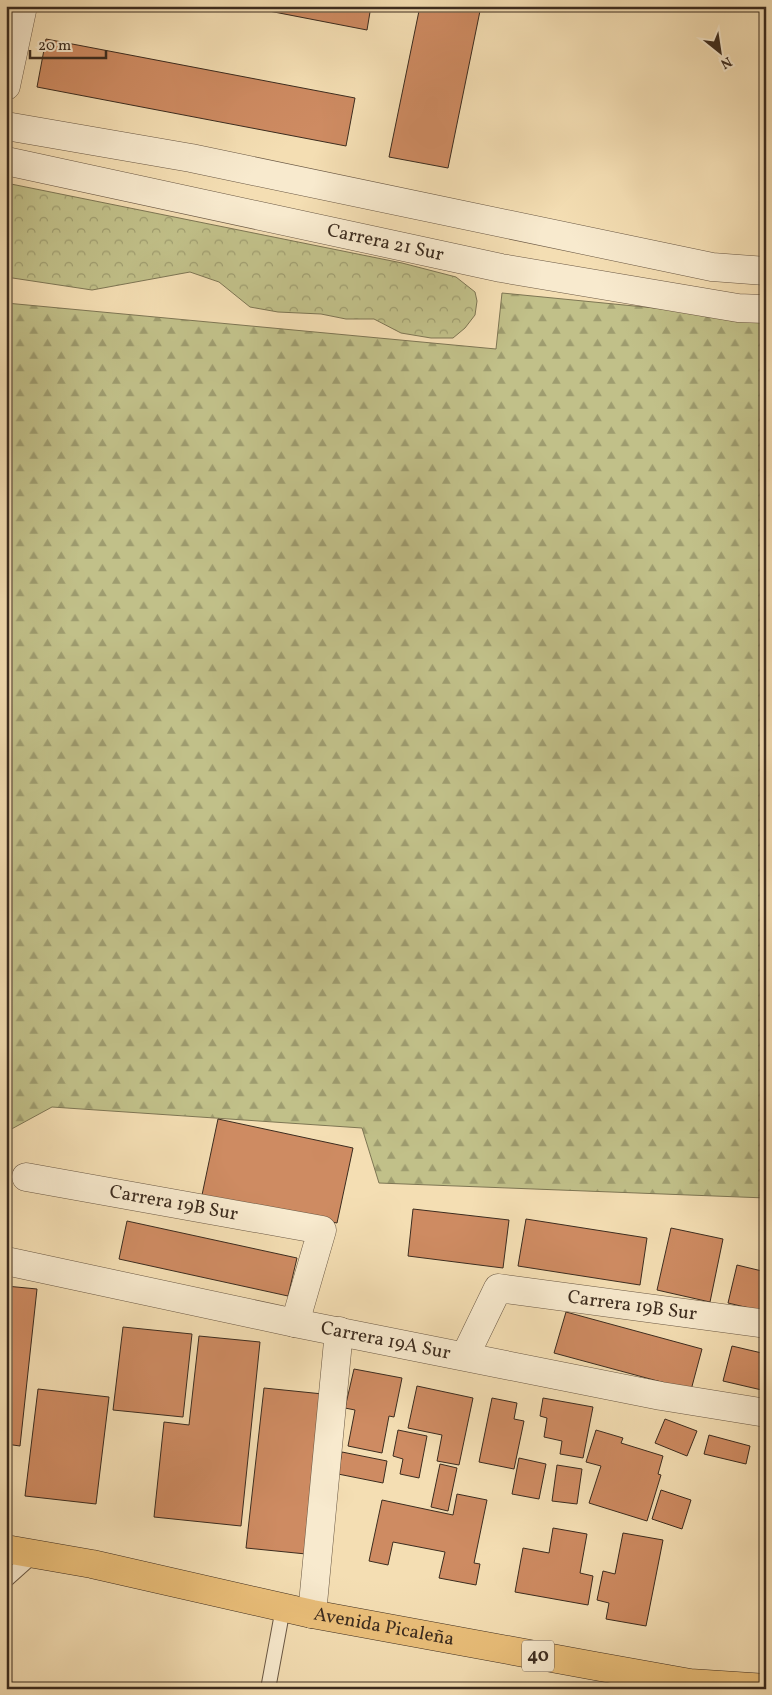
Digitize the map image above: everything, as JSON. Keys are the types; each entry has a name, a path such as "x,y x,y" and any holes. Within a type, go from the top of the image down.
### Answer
{"main road":[{"name":"Avenida Picaleña","path":"6,1549 92,1564 312,1614 690,1683 766,1688"}],"street":[{"path":"6,86 23,6"},
{"path":"6,126 191,158 712,267 766,271"},
{"name":"Carrera 21 Sur","path":"6,161 501,268 738,308 766,309"},
{"name":"Carrera 19B Sur","path":"26,1177 322,1230 296,1323"},
{"name":"Carrera 19A Sur","path":"6,1261 296,1323 661,1396 766,1413"},
{"name":"Carrera 19B Sur","path":"465,1356 498,1288 766,1324"},
{"path":"312,1614 339,1331"}],"lane":[{"path":"6,1580 35,1554"},
{"path":"268,1689 283,1608"}],"green space":[{"path":"6,183 402,263 456,277 475,292 477,301 475,315 465,328 453,338 431,338 401,333 374,319 346,319 321,314 278,312 250,307 219,282 190,272 92,290 6,277"},
{"path":"502,293 766,319 766,1198 379,1183 362,1128 52,1107 6,1132 6,303 496,349"}],"building":[{"path":"243,6 371,6 367,30"},
{"path":"420,6 481,6 448,168 389,157"},
{"path":"46,39 355,98 346,146 37,87"},
{"path":"218,1119 353,1148 337,1223 202,1195"},
{"path":"413,1209 509,1220 503,1268 408,1256"},
{"path":"526,1219 647,1238 640,1285 518,1266"},
{"path":"127,1221 297,1258 288,1296 119,1259"},
{"path":"671,1228 723,1239 710,1302 657,1290"},
{"path":"737,1265 766,1272 766,1312 728,1303"},
{"path":"6,1286 37,1289 20,1446 6,1444"},
{"path":"566,1312 702,1349 691,1390 554,1353"},
{"path":"123,1327 192,1334 183,1417 113,1410"},
{"path":"199,1336 260,1342 241,1526 154,1517 164,1422 189,1425"},
{"path":"732,1346 766,1354 766,1391 723,1381"},
{"path":"354,1369 402,1378 394,1417 389,1416 382,1453 348,1446 355,1410 345,1408"},
{"path":"417,1386 473,1398 459,1465 437,1461 442,1435 408,1428"},
{"path":"264,1388 323,1394 306,1554 246,1548"},
{"path":"38,1389 109,1397 96,1504 25,1496"},
{"path":"492,1398 517,1403 514,1419 524,1421 514,1469 479,1462"},
{"path":"543,1398 593,1407 583,1458 560,1454 562,1441 544,1437 547,1418 540,1416"},
{"path":"665,1419 697,1431 687,1456 655,1443"},
{"path":"398,1430 427,1436 419,1478 400,1474 403,1459 393,1456"},
{"path":"596,1430 623,1438 621,1443 663,1456 658,1474 661,1475 647,1521 589,1503 601,1466 586,1462"},
{"path":"709,1435 750,1446 746,1464 704,1454"},
{"path":"342,1452 387,1461 383,1483 338,1474"},
{"path":"519,1458 546,1464 539,1499 512,1494"},
{"path":"440,1464 457,1468 448,1511 431,1507"},
{"path":"557,1465 582,1469 577,1504 552,1501"},
{"path":"661,1490 691,1500 682,1529 652,1519"},
{"path":"457,1494 487,1500 474,1563 480,1564 476,1585 439,1578 445,1552 393,1542 388,1565 369,1561 382,1500 453,1515"},
{"path":"553,1528 587,1534 580,1573 593,1576 588,1605 515,1592 523,1548 549,1553"},
{"path":"623,1533 663,1540 646,1626 606,1619 609,1603 597,1600 603,1571 615,1574"}]}
